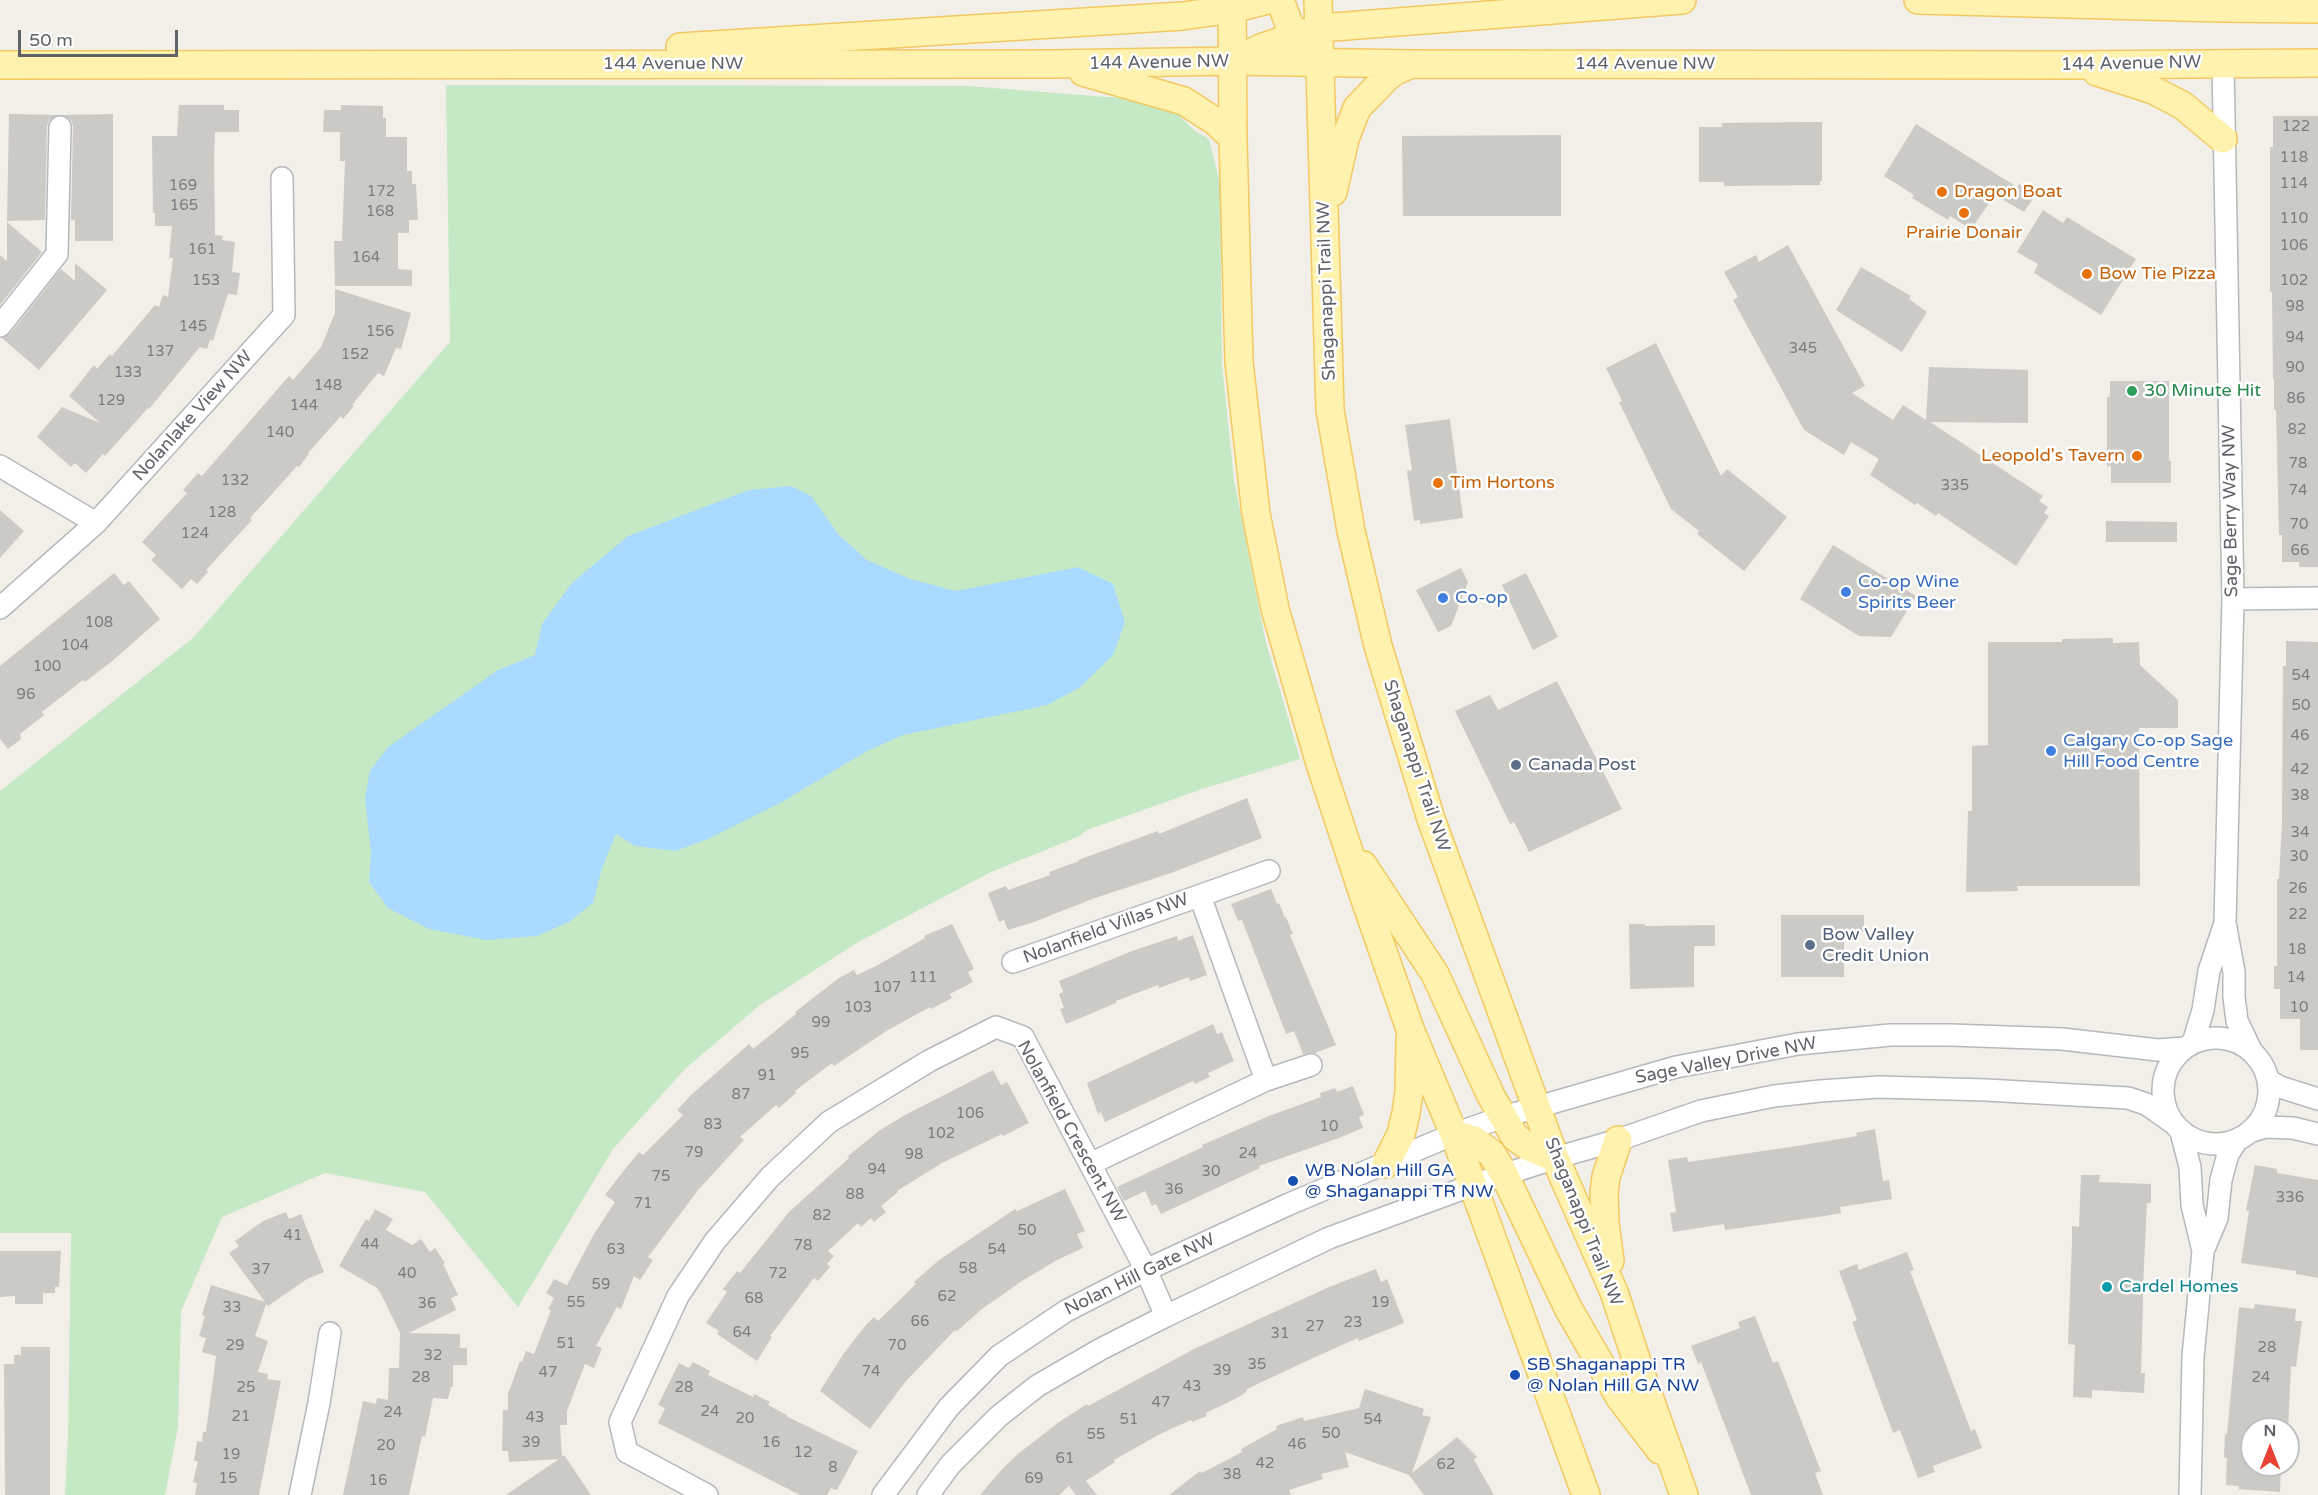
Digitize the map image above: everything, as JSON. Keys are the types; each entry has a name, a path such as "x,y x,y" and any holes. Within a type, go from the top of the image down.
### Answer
{"main road":[{"path":"416,64 1183,15 1232,4 1268,0"},
{"path":"1280,0 1308,32"},
{"name":"Shaganappi Trail NW","path":"1318,0 1308,32 1321,63 1330,410 1351,531 1378,646 1431,819 1555,1158 1614,1292 1680,1483"},
{"path":"1233,61 1263,47 1308,32 1682,0"},
{"path":"1918,0 2318,9"},
{"path":"1232,4 1239,362 1256,514 1275,609 1342,835 1410,1029 1454,1134 1586,1495"},
{"name":"144 Avenue NW","path":"0,65 1053,64 1233,61 1413,64 2318,63"},
{"path":"1053,64 1184,101 1216,122 1233,138"},
{"path":"1325,253 1334,192 1351,121 1357,108 1386,78 1395,71 1413,64"},
{"path":"2073,65 2153,90 2182,105 2223,139"},
{"path":"1342,835 1436,974 1503,1117 1515,1137 1528,1147 1555,1158"},
{"path":"1386,1164 1401,1134 1406,1113 1409,1092 1410,1029"},
{"path":"1454,1134 1474,1140 1492,1154 1504,1174 1568,1308 1620,1398 1680,1483"},
{"path":"1614,1292 1605,1223 1604,1192 1605,1177 1618,1140"}],"street":[{"name":"Sage Berry Way NW","path":"2223,63 2233,599 2225,923 2234,972 2237,1021 2251,1050"},
{"path":"0,326 57,254 60,127"},
{"name":"Nolanlake View NW","path":"0,608 96,523 284,315 282,178"},
{"path":"0,466 96,523"},
{"path":"2233,599 2318,598"},
{"name":"Nolanfield Villas NW","path":"1013,962 1269,871"},
{"name":"Nolanfield Villas NW","path":"1200,896 1266,1080"},
{"name":"Sage Berry Way NW","path":"2189,1045 2203,1010 2209,971 2225,923"},
{"name":"Nolanfield Crescent NW","path":"708,1495 627,1452 620,1422 678,1296 715,1240 770,1177 829,1122 929,1061 996,1027 1023,1037 1146,1270 1166,1316"},
{"name":"Sage Valley Drive NW","path":"1454,1134 1537,1105 1676,1067 1798,1044 1890,1035 1951,1035 2062,1039 2158,1050 2189,1045"},
{"path":"2190,1495 2193,1357 2203,1251 2217,1218 2221,1180 2228,1154 2263,1116 2269,1099 2268,1080 2262,1064 2251,1050 2238,1042 2223,1038 2207,1038 2189,1045 2173,1059 2165,1075 2162,1091 2165,1108 2177,1127 2190,1167 2192,1205 2203,1251"},
{"path":"1090,1164 1266,1080 1311,1065"},
{"path":"2268,1080 2280,1088 2318,1099"},
{"path":"928,1495 950,1465 999,1416 1037,1386 1101,1349 1166,1316 1329,1238 1504,1174 1618,1140 1701,1111 1820,1091 1879,1087 1986,1090 2128,1098 2146,1104 2194,1140 2209,1144 2224,1144 2266,1127 2293,1128 2318,1134"},
{"name":"Nolan Hill Gate NW","path":"883,1495 949,1407 999,1356 1066,1311 1146,1270 1287,1205 1454,1134"},
{"path":"300,1495 319,1403 330,1333"}],"green space":[{"path":"446,85 968,86 1132,99 1171,108 1195,131 1209,139 1220,184 1222,365 1234,480 1265,639 1300,759 1202,789 1087,830 1080,836 991,872 860,941 760,1005 685,1069 613,1149 518,1307 425,1192 325,1173 222,1217 181,1311 178,1427 165,1495 65,1495 71,1233 0,1233 0,791 193,638 450,342"}],"water":[{"path":"791,486 811,496 839,535 867,560 910,579 956,591 1078,567 1113,584 1125,622 1113,655 1079,688 1047,705 903,735 867,751 782,802 708,839 675,851 635,846 616,834 602,868 593,903 569,922 537,936 486,940 429,929 388,908 369,882 371,852 365,798 370,771 388,747 498,670 535,655 542,624 572,583 628,536 749,490"}],"building":[{"path":"179,105 224,105 224,110 239,110 239,132 215,132 214,158 215,235 223,236 222,240 235,242 232,272 240,273 237,295 228,294 213,341 210,340 207,349 200,347 149,409 86,473 75,463 71,467 37,437 62,407 100,423 69,396 94,365 97,369 110,354 112,356 155,305 159,307 163,295 168,297 173,258 169,258 172,226 155,226 152,136 177,136"},
{"path":"341,105 383,106 383,118 386,118 386,137 407,137 407,171 412,171 412,184 416,184 418,220 409,220 409,233 398,233 398,269 412,270 412,286 335,286 334,241 342,241 345,161 340,161 340,132 323,132 324,110 341,110"},
{"path":"9,114 59,115 49,120 47,127 45,220 7,221"},
{"path":"113,114 113,241 75,241 75,220 71,220 73,127 71,120 62,115"},
{"path":"2273,116 2318,116 2318,567 2299,567 2299,562 2282,562 2282,535 2279,535 2272,292 2270,292 2270,147 2273,147"},
{"path":"1822,122 1822,181 1820,185 1724,186 1724,182 1699,182 1699,127 1722,127 1722,123"},
{"path":"1916,124 2017,187 2019,184 2036,194 2024,212 1995,195 1971,229 1950,216 1948,220 1912,198 1914,195 1884,176"},
{"path":"1561,135 1561,216 1403,216 1402,136"},
{"path":"2043,210 2063,223 2067,217 2136,259 2101,315 2034,273 2038,264 2017,252"},
{"path":"7,222 42,252 0,305 0,255 7,261"},
{"path":"1788,245 1865,386 1852,393 1893,420 1903,405 1926,420 1929,367 2028,370 2028,423 1930,422 2043,496 2039,501 2048,507 2044,513 2049,516 2016,566 1938,513 1936,516 1917,503 1915,505 1870,475 1879,459 1851,442 1844,455 1804,430 1733,300 1738,297 1724,272 1756,255 1759,262"},
{"path":"75,263 107,290 39,370 2,338 10,334 61,269 75,281"},
{"path":"1861,267 1911,296 1909,299 1927,312 1902,352 1836,310"},
{"path":"335,289 411,313 401,349 396,348 384,376 378,373 343,419 341,416 308,453 299,467 297,466 250,518 252,520 206,570 208,572 197,584 191,579 182,589 151,560 156,555 142,542 187,493 183,490 198,473 202,476 289,376 293,380 321,347 335,313"},
{"path":"1656,343 1721,476 1727,469 1787,517 1744,571 1697,534 1699,531 1671,509 1619,402 1622,401 1606,368"},
{"path":"2110,381 2169,381 2171,483 2111,483 2111,466 2107,466 2107,397 2110,397"},
{"path":"1450,419 1463,518 1420,524 1420,520 1414,521 1407,471 1412,470 1405,425"},
{"path":"0,510 24,531 0,558"},
{"path":"2106,521 2177,522 2177,542 2106,542"},
{"path":"1833,545 1916,596 1891,637 1859,636 1800,599"},
{"path":"1461,568 1468,582 1451,626 1438,632 1416,590"},
{"path":"114,573 124,585 129,581 160,619 111,662 85,682 83,680 42,712 44,715 20,734 21,739 8,749 0,739 0,666"},
{"path":"1526,573 1558,637 1533,650 1502,585"},
{"path":"2113,638 2113,643 2139,642 2140,665 2178,700 2178,728 2139,728 2140,886 2017,886 2018,891 1966,892 1968,811 1972,811 1972,746 1988,745 1988,642 2062,642 2062,639"},
{"path":"2286,641 2318,642 2318,1050 2300,1050 2300,1019 2280,1019 2280,989 2274,989 2274,966 2277,966 2277,879 2279,879 2282,824 2283,666 2286,666"},
{"path":"1557,681 1622,809 1529,852 1514,822 1510,824 1455,711 1490,695 1498,710"},
{"path":"1247,798 1262,838 1034,922 1008,930 1004,920 999,922 988,893 1006,886 1008,890 1050,875 1049,872 1078,860 1158,831 1159,834"},
{"path":"1271,889 1286,917 1293,934 1290,935 1336,1045 1315,1053 1303,1054 1294,1031 1286,1034 1242,920 1238,921 1231,904"},
{"path":"1781,915 1864,915 1864,932 1844,932 1844,977 1781,977"},
{"path":"952,924 974,969 968,972 973,982 950,994 952,998 888,1030 834,1066 832,1063 795,1091 796,1093 779,1108 776,1105 740,1137 744,1140 698,1190 648,1257 653,1260 640,1280 634,1276 621,1309 617,1307 596,1346 602,1348 594,1368 585,1364 567,1411 567,1425 560,1425 562,1457 564,1455 591,1495 506,1495 559,1459 509,1462 508,1451 502,1451 503,1410 508,1410 508,1394 520,1361 522,1362 526,1351 534,1354 551,1310 548,1309 554,1298 546,1293 554,1279 567,1285 594,1234 615,1202 605,1195 622,1173 639,1152 643,1155 683,1115 677,1110 691,1095 749,1044 753,1049 839,978 854,970 857,975 876,966 925,938 924,936"},
{"path":"1629,924 1645,924 1645,926 1715,925 1715,946 1694,946 1694,987 1630,989"},
{"path":"1193,935 1207,975 1190,981 1189,977 1159,988 1158,985 1066,1024 1060,1009 1064,1008 1059,994 1063,992 1059,981 1132,951 1177,936 1178,941"},
{"path":"1213,1024 1217,1034 1222,1032 1234,1061 1208,1073 1210,1077 1195,1084 1193,1081 1105,1122 1101,1112 1098,1114 1087,1083"},
{"path":"993,1070 1001,1085 1007,1082 1029,1123 942,1163 897,1191 881,1206 886,1212 874,1222 871,1218 861,1227 858,1223 828,1251 834,1256 827,1264 830,1267 818,1281 814,1278 770,1336 772,1337 757,1361 717,1334 719,1331 706,1323 727,1292 723,1289 737,1271 740,1273 789,1212 849,1158 848,1156 880,1130 905,1115"},
{"path":"1353,1086 1364,1115 1359,1117 1363,1128 1259,1166 1260,1168 1161,1214 1156,1204 1152,1206 1145,1191 1124,1201 1117,1187 1203,1147 1202,1145 1269,1116 1321,1097 1320,1093 1335,1088 1337,1092"},
{"path":"1875,1129 1883,1181 1889,1180 1892,1199 1840,1207 1841,1213 1825,1216 1725,1230 1724,1224 1673,1232 1670,1213 1676,1212 1668,1160 1687,1157 1688,1162 1797,1146 1857,1136 1856,1133"},
{"path":"2255,1165 2277,1169 2277,1173 2318,1180 2318,1278 2296,1274 2296,1271 2241,1263 2249,1211 2246,1210"},
{"name":"Cardel Homes","path":"2081,1175 2100,1175 2099,1182 2151,1184 2151,1203 2147,1203 2144,1264 2141,1373 2145,1373 2144,1393 2092,1390 2092,1398 2073,1397 2075,1345 2068,1344 2072,1226 2079,1227"},
{"path":"1065,1189 1085,1231 1077,1234 1083,1248 1057,1260 1022,1281 982,1309 957,1331 955,1330 906,1381 870,1429 820,1391 844,1353 866,1325 874,1317 878,1321 916,1284 914,1282 939,1260 1015,1209 1017,1211"},
{"path":"375,1209 393,1219 386,1230 412,1245 421,1239 430,1252 435,1248 445,1263 443,1264 458,1295 451,1298 456,1310 409,1333 460,1334 460,1348 467,1348 467,1365 453,1365 453,1387 451,1387 448,1399 433,1398 409,1495 343,1495 363,1401 376,1404 377,1398 388,1400 389,1368 399,1368 400,1333 381,1294 377,1288 339,1266 366,1219 369,1221"},
{"path":"286,1212 289,1219 301,1214 324,1272 307,1279 268,1306 266,1304 255,1336 268,1341 258,1372 268,1374 267,1379 281,1381 259,1495 195,1495 197,1483 193,1482 198,1461 194,1461 197,1441 202,1442 203,1432 206,1432 216,1356 202,1352 206,1338 199,1336 205,1316 202,1315 211,1285 265,1302 229,1253 239,1246 235,1241 263,1221"},
{"path":"0,1251 61,1251 59,1287 55,1287 55,1293 43,1293 43,1304 15,1304 15,1296 0,1297"},
{"path":"1907,1252 1914,1270 1910,1271 1971,1431 1975,1429 1982,1448 1933,1466 1935,1472 1918,1478 1900,1430 1893,1433 1852,1322 1857,1320 1839,1271 1857,1264 1859,1270"},
{"path":"1376,1269 1381,1282 1387,1279 1404,1323 1359,1341 1358,1338 1313,1358 1247,1389 1239,1397 1206,1413 1207,1416 1192,1422 1191,1420 1160,1434 1114,1460 1115,1462 1086,1481 1097,1495 1076,1495 1069,1486 1059,1495 980,1495 1018,1454 1059,1422 1087,1404 1088,1406 1196,1348 1329,1287"},
{"path":"2255,1304 2296,1309 2295,1321 2302,1321 2296,1367 2291,1366 2289,1417 2240,1417 2240,1477 2281,1477 2280,1492 2239,1489 2239,1486 2226,1485 2225,1434 2227,1434 2239,1307 2254,1309"},
{"path":"1755,1316 1773,1363 1778,1361 1821,1471 1815,1473 1823,1495 1751,1495 1701,1362 1698,1364 1691,1346 1740,1328 1738,1322"},
{"path":"21,1347 50,1347 50,1495 5,1495 4,1364 14,1364 14,1355 21,1355"},
{"path":"693,1362 710,1371 708,1375 753,1397 754,1394 770,1402 768,1405 786,1416 858,1451 837,1490 831,1488 827,1495 800,1495 658,1423 665,1408 658,1405 679,1363 689,1368"},
{"path":"1365,1389 1424,1409 1422,1415 1431,1417 1412,1473 1457,1437 1477,1457 1474,1460 1494,1495 1424,1495 1409,1475 1345,1452 1349,1467 1321,1474 1323,1479 1289,1490 1291,1495 1169,1495 1200,1471 1202,1473 1242,1452 1241,1449 1277,1429 1276,1426 1303,1417 1304,1421 1359,1408"}],"place":[{"name":"Dragon Boat","path":"1942,192"},
{"name":"Prairie Donair","path":"1964,213"},
{"name":"Bow Tie Pizza","path":"2087,274"},
{"name":"30 Minute Hit","path":"2132,391"},
{"name":"Leopold's Tavern","path":"2137,456"},
{"name":"Tim Hortons","path":"1438,483"},
{"name":"Co-op Wine Spirits Beer","path":"1846,592"},
{"name":"Co-op","path":"1443,598"},
{"name":"Calgary Co-op Sage Hill Food Centre","path":"2051,751"},
{"name":"Canada Post","path":"1516,765"},
{"name":"Bow Valley Credit Union","path":"1810,945"},
{"name":"WB Nolan Hill GA @ Shaganappi TR NW","path":"1293,1181"},
{"name":"Cardel Homes","path":"2107,1287"},
{"name":"SB Shaganappi TR @ Nolan Hill GA NW","path":"1515,1375"}]}
